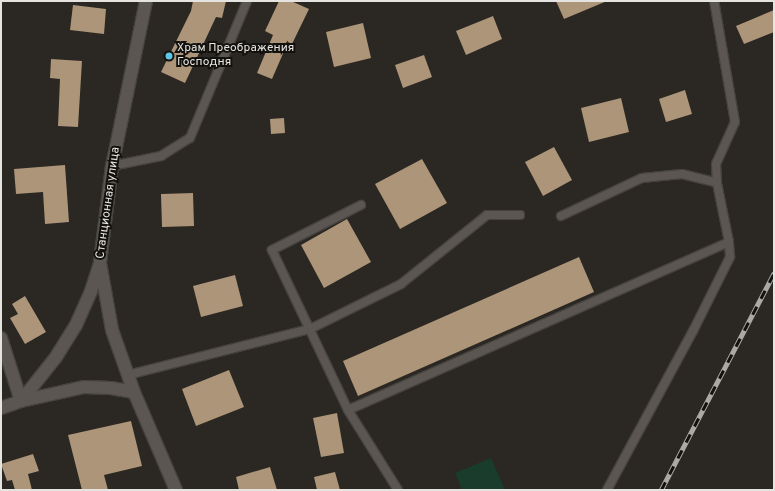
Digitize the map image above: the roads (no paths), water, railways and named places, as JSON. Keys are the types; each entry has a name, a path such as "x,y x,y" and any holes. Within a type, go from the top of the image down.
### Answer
{"main road":[{"name":"Станционная улица","path":"146,1 112,166 100,262 112,330 134,392 176,490"},
{"path":"21,401 56,357 76,325 91,291 100,262"},
{"path":"1,338 21,401"},
{"path":"1,408 21,401 84,387 112,388 134,392"}],"lane":[{"path":"112,166 161,156 190,138 247,1"},
{"path":"607,490 700,318 730,257 729,242 717,183 716,164 735,122 714,1"},
{"path":"561,216 642,178 682,174 717,183"},
{"path":"361,205 272,250 348,410 398,490"},
{"path":"128,375 310,329 401,284 487,215 520,215"},
{"path":"348,410 729,242"}],"railway":[{"path":"661,490 774,273"}],"place":[{"name":"Храм Преображения Господня","path":"169,56"}]}
